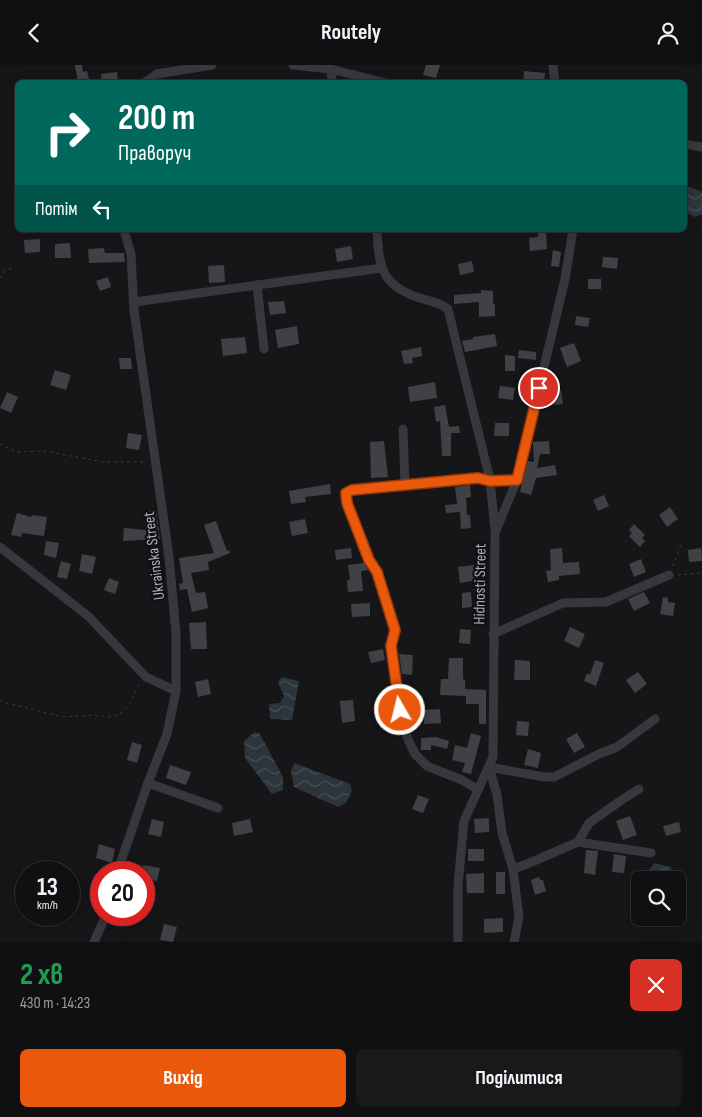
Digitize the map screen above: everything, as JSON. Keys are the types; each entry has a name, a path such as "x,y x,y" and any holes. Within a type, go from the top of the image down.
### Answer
{"street":[{"path":"148,80 157,74 212,65"},
{"path":"293,65 330,69 374,80"},
{"path":"553,65 555,80"},
{"path":"330,69 332,80"},
{"path":"687,144 702,147"},
{"name":"Ukrainska Street","path":"121,861 167,733 176,691 176,633 169,557 134,302 131,254 125,232"},
{"path":"377,232 382,268 385,277 393,286 416,297 444,305 448,309 490,481 495,533"},
{"name":"Hidnosti Street","path":"458,942 458,885 464,821 493,757 495,533 517,480 565,279 573,232"},
{"path":"134,302 382,268"},
{"path":"256,285 264,349"},
{"path":"403,429 405,485"},
{"path":"477,789 462,780 427,766 415,754 406,737 402,723 391,646 395,630 377,572 369,560 345,495 348,491 352,490 478,478 490,481 517,480"},
{"path":"0,547 88,616 146,677 176,691"},
{"path":"493,634 563,603 606,602 669,575"},
{"path":"514,942 519,917 513,869 502,833 497,795 489,767 544,777 554,777 617,747 655,719"},
{"path":"148,783 218,808"},
{"path":"578,842 589,823 640,789"},
{"path":"513,869 578,842 651,853"},
{"path":"94,942 101,926"}],"path":[{"path":"0,278 4,271 13,268"},
{"path":"0,444 17,452 44,451 103,462 156,462"},
{"path":"682,542 669,575 702,573"},
{"path":"0,700 63,717 95,715 111,717 120,713 131,702 139,683 146,677"}],"water":[{"path":"687,186 702,192 702,214 695,217 687,213"},
{"path":"282,677 299,681 292,720 270,719 269,704 280,703 284,696 278,682"},
{"path":"255,732 260,734 283,777 283,790 272,794 245,758 244,741"},
{"path":"294,763 350,784 352,791 346,803 338,807 294,787 291,771"},
{"path":"654,863 671,867 672,871 650,871"}],"building":[{"path":"75,65 82,65 83,72 87,71 89,80 78,80"},
{"path":"426,65 440,65 436,78 423,75"},
{"path":"524,71 545,73 544,80 523,80"},
{"path":"117,72 118,80 102,80 101,74"},
{"path":"538,232 546,232 547,249 530,251 529,238 538,237"},
{"path":"40,239 40,252 25,253 24,240"},
{"path":"70,243 71,258 55,258 55,244"},
{"path":"351,246 353,259 337,262 335,249"},
{"path":"104,248 105,253 124,253 125,262 89,263 88,249"},
{"path":"553,250 561,252 559,267 551,266"},
{"path":"603,257 618,258 617,269 602,267"},
{"path":"472,261 474,272 460,275 458,264"},
{"path":"224,265 225,282 209,283 208,266"},
{"path":"108,277 111,287 100,291 96,281"},
{"path":"588,279 601,279 601,289 588,289"},
{"path":"481,290 493,291 495,316 479,317 479,302 454,304 454,295 481,293"},
{"path":"284,301 286,313 270,315 268,302"},
{"path":"576,316 590,318 588,327 575,325"},
{"path":"297,326 299,344 278,348 275,330"},
{"path":"495,334 497,346 465,352 462,341 473,339 473,337"},
{"path":"245,337 247,353 223,356 221,339"},
{"path":"574,343 581,361 567,367 560,348"},
{"path":"421,347 422,356 412,358 413,363 404,364 401,351"},
{"path":"519,350 536,352 536,360 518,358"},
{"path":"505,355 515,356 515,371 505,371"},
{"path":"119,358 131,358 132,369 120,369"},
{"path":"55,370 71,375 66,390 50,385"},
{"path":"435,382 437,398 410,402 408,387"},
{"path":"500,386 515,388 513,400 498,398"},
{"path":"561,390 563,404 552,405 550,392"},
{"path":"7,392 18,397 11,413 0,408"},
{"path":"445,405 449,427 459,426 460,433 451,433 451,456 442,456 440,421 436,422 434,407"},
{"path":"495,423 509,423 509,436 494,436"},
{"path":"128,433 142,435 139,450 126,448"},
{"path":"384,441 388,477 371,478 370,442"},
{"path":"549,441 550,454 540,454 537,468 555,465 557,475 536,478 531,495 520,492 528,461 534,462 533,442"},
{"path":"330,484 331,494 305,497 306,502 291,504 289,491"},
{"path":"470,485 471,497 466,498 467,515 470,515 471,528 461,529 460,512 446,513 445,505 457,504 455,487"},
{"path":"604,495 609,506 598,511 593,500"},
{"path":"670,507 678,519 667,527 659,515"},
{"path":"156,510 160,539 123,541 124,528 146,530 145,511"},
{"path":"17,513 31,517 32,515 47,517 44,536 22,533 21,537 11,535"},
{"path":"305,519 308,533 292,536 289,522"},
{"path":"216,521 227,551 229,550 230,553 208,562 209,570 191,573 196,593 205,592 208,608 192,612 187,589 180,590 179,584 183,583 179,558 214,553 204,525"},
{"path":"634,524 645,535 642,538 645,541 640,547 629,536 632,533 629,530"},
{"path":"46,541 59,543 56,558 44,555"},
{"path":"351,548 352,558 336,560 335,550"},
{"path":"562,548 563,563 579,562 580,574 559,576 559,580 548,582 546,571 551,570 550,549"},
{"path":"701,548 702,561 689,562 688,550"},
{"path":"82,554 96,557 92,574 79,571"},
{"path":"641,559 646,572 634,577 629,564"},
{"path":"61,561 71,564 67,579 57,577"},
{"path":"364,563 368,570 361,571 363,591 348,592 347,580 350,580 348,565"},
{"path":"474,565 477,580 460,583 458,567"},
{"path":"109,578 119,582 115,594 104,590"},
{"path":"471,592 472,607 462,608 462,593"},
{"path":"644,592 650,603 634,611 628,599"},
{"path":"663,597 668,598 668,602 675,603 673,616 660,614"},
{"path":"370,603 370,616 352,617 351,604"},
{"path":"206,622 207,649 191,649 189,623"},
{"path":"570,627 585,634 579,648 564,641"},
{"path":"460,629 471,630 470,644 459,643"},
{"path":"383,649 385,660 371,663 368,652"},
{"path":"399,654 413,655 412,675 402,674"},
{"path":"449,658 463,658 465,689 486,690 486,724 479,724 479,704 466,704 466,696 440,695 441,679 448,679"},
{"path":"515,660 530,661 530,680 514,680"},
{"path":"595,660 604,663 596,686 584,681 587,673 590,675"},
{"path":"638,672 647,684 635,693 626,680"},
{"path":"208,679 211,694 198,697 195,682"},
{"path":"353,700 355,721 342,723 340,701"},
{"path":"440,709 441,723 424,724 423,710"},
{"path":"517,721 529,722 528,736 516,735"},
{"path":"471,733 481,736 471,774 462,772 465,763 452,760 455,745 467,748"},
{"path":"577,733 585,747 574,753 566,739"},
{"path":"436,737 449,741 447,749 431,745 431,750 421,750 421,738"},
{"path":"132,742 142,745 137,763 127,760"},
{"path":"528,749 541,753 538,768 524,765"},
{"path":"170,765 191,772 186,785 166,778"},
{"path":"418,795 429,799 423,813 412,809"},
{"path":"630,816 637,835 623,840 616,821"},
{"path":"489,818 489,832 475,833 474,819"},
{"path":"152,819 164,822 161,837 148,834"},
{"path":"250,819 253,832 234,836 232,823"},
{"path":"679,822 681,832 666,836 663,826"},
{"path":"99,844 115,849 112,861 96,858"},
{"path":"468,849 484,849 484,861 468,861"},
{"path":"586,850 598,851 595,875 584,873"},
{"path":"614,854 626,856 624,873 612,872"},
{"path":"155,867 160,868 157,881 155,881"},
{"path":"496,872 505,872 505,894 496,894"},
{"path":"484,873 484,893 467,893 466,874"},
{"path":"539,877 540,880 543,880 546,891 535,895 531,880"},
{"path":"503,918 503,932 484,933 484,919"},
{"path":"164,924 177,927 173,942 160,940"}],"route":[{"path":"400,710 391,646 395,630 377,572 369,560 345,495 348,491 352,490 478,478 490,481 517,480 539,388"}]}
